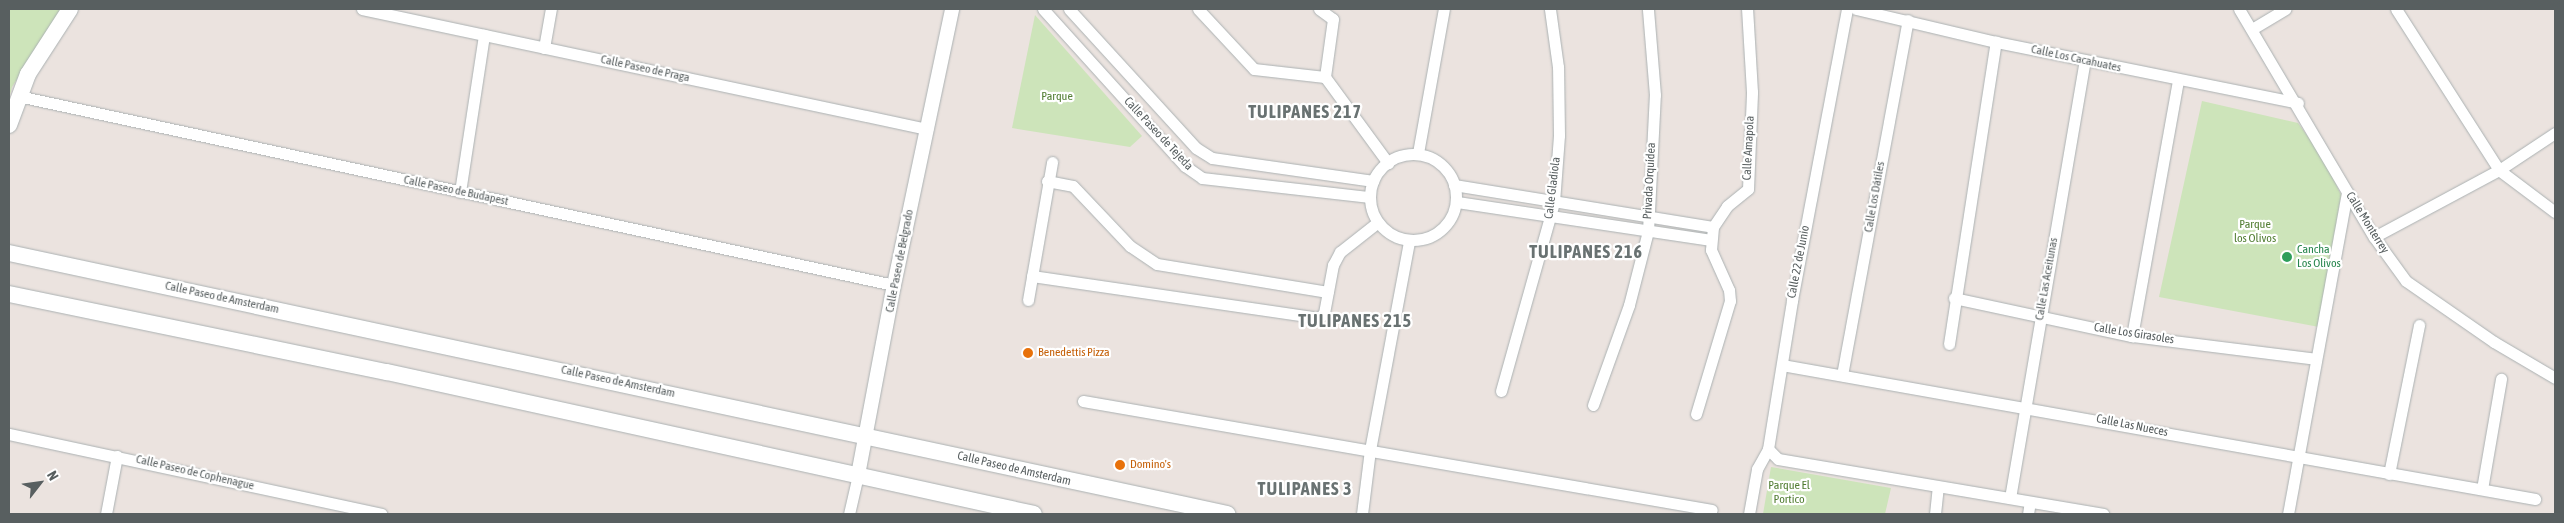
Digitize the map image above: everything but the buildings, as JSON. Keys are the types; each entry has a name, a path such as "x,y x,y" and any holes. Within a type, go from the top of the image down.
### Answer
{"main road":[{"path":"9,125 18,96 28,74 70,9"},
{"name":"Calle Paseo de Amsterdam","path":"9,253 867,435 1015,470 1227,514"},
{"path":"9,294 1034,514"}],"street":[{"name":"Calle Paseo de Praga","path":"362,9 927,129"},
{"path":"544,48 551,9"},
{"name":"Calle Paseo de Belgrado","path":"850,514 867,435 894,285 952,9"},
{"name":"Calle Paseo de Tejeda","path":"1042,9 1185,166 1202,178 1370,198"},
{"name":"Calle Paseo de Tejeda","path":"1069,9 1196,148 1212,158 1373,181"},
{"path":"1198,9 1254,69 1325,77"},
{"path":"1319,9 1333,19 1325,77 1388,163"},
{"path":"1418,153 1444,9"},
{"name":"Calle Gladiola","path":"1502,391 1554,202 1559,135 1558,66 1550,9"},
{"name":"Privada Orquídea","path":"1592,405 1629,305 1648,231 1655,94 1648,9"},
{"name":"Calle Amapola","path":"1696,414 1730,301 1730,290 1715,261 1711,240 1713,227 1727,206 1748,189 1752,92 1748,9"},
{"name":"Calle 22 de Junio","path":"1749,514 1757,469 1768,449 1847,9"},
{"name":"Calle Los Cacahuates","path":"1856,9 1996,42 2178,81 2298,103"},
{"name":"Calle Monterrey","path":"2240,9 2298,103 2374,237 2413,288 2555,378"},
{"path":"2252,29 2285,9"},
{"path":"2396,9 2499,170 2555,212"},
{"name":"Calle Los Dátiles","path":"1842,375 1908,20"},
{"path":"460,192 484,35"},
{"path":"1949,344 1954,298 1996,42"},
{"name":"Calle Las Aceitunas","path":"2010,498 2085,60"},
{"path":"2132,336 2178,81"},
{"name":"Calle Paseo de Budapest","path":"18,96 894,285"},
{"path":"2374,237 2499,170 2555,133"},
{"path":"1418,153 1444,166 1454,185 1457,202 1444,228 1430,238 1409,241 1397,238 1378,222 1370,198 1373,181 1388,163 1396,157 1418,153"},
{"path":"1028,300 1047,181 1052,162"},
{"path":"1047,181 1073,186 1130,246 1157,264 1328,292"},
{"path":"1454,185 1713,227"},
{"path":"2288,514 2347,192"},
{"path":"1457,202 1711,240"},
{"path":"1032,276 1319,318 1324,313 1334,264 1340,252 1378,222"},
{"path":"1362,514 1370,450 1409,241"},
{"name":"Calle Los Girasoles","path":"1954,298 2132,336 2316,359"},
{"path":"2389,474 2419,325"},
{"name":"Calle Las Nueces","path":"1782,365 2027,406 2298,458 2535,499"},
{"path":"2482,489 2501,379"},
{"path":"1083,401 1712,510"},
{"name":"Calle Paseo de Cophenague","path":"9,434 381,514"},
{"path":"1768,449 1778,459 2100,514"},
{"path":"106,514 117,456"},
{"path":"1935,514 1938,487"},
{"path":"2028,514 2030,502"}],"green space":[{"path":"9,9 62,9 12,87 9,99"},
{"name":"Parque","path":"1035,15 1142,136 1130,147 1012,128"},
{"name":"Parque los Olivos","path":"2202,101 2298,123 2325,160 2341,195 2319,327 2159,297"},
{"name":"Parque El Portico","path":"1771,467 1891,488 1885,514 1763,514"}],"place":[{"name":"Cancha Los Olivos","path":"2287,257"},
{"name":"Benedettis Pizza","path":"1028,353"},
{"name":"Domino's","path":"1120,465"}],"district":[{"name":"TULIPANES 217","path":"1305,112"},
{"name":"TULIPANES 216","path":"1586,252"},
{"name":"TULIPANES 215","path":"1355,321"},
{"name":"TULIPANES 3","path":"1305,489"}]}
